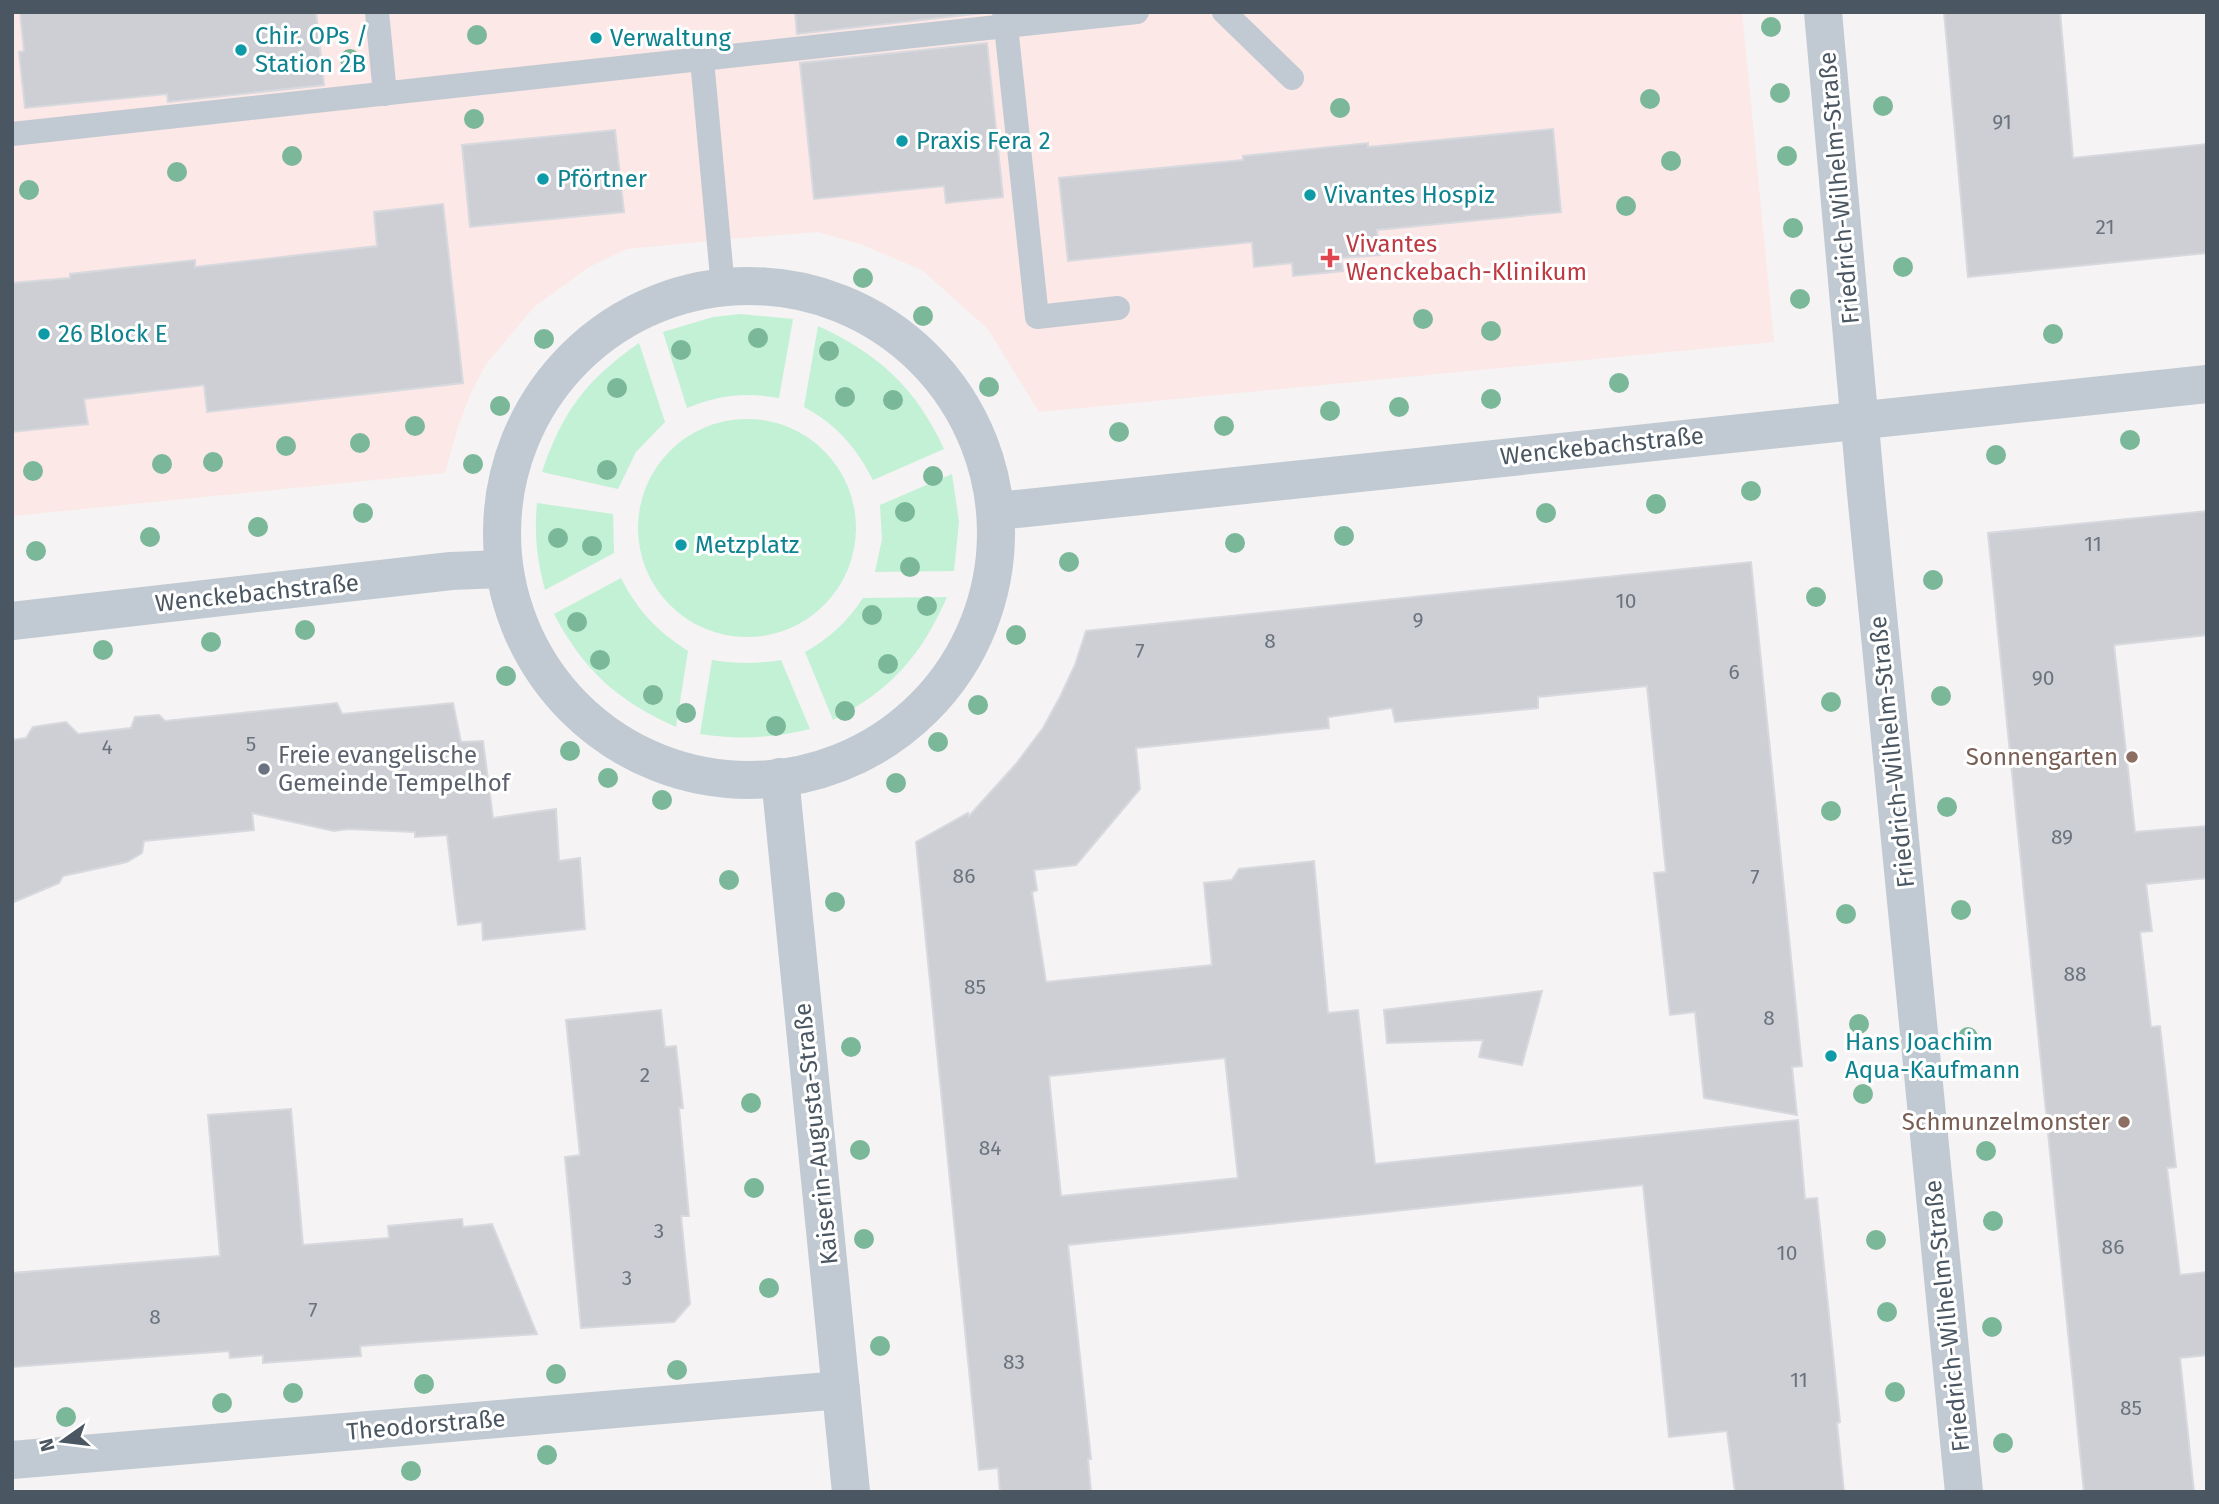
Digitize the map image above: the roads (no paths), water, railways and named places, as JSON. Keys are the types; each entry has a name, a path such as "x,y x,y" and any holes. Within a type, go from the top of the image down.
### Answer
{"street":[{"name":"Friedrich-Wilhelm-Straße","path":"1823,12 1964,1492"},
{"path":"760,286 812,295 860,314 916,351 965,413 984,449 994,478 998,511 999,548 992,584 978,631 953,673 920,710 882,740 835,764 780,777 714,777 682,770 639,753 599,729 565,698 536,662 515,619 502,569 499,529 504,490 523,439 544,398 573,362 612,326 637,311 670,298 723,288 760,286"},
{"name":"Wenckebachstraße","path":"998,511 2207,383"},
{"name":"Wenckebachstraße","path":"12,621 452,571 502,569"},
{"name":"Kaiserin-Augusta-Straße","path":"780,777 850,1492"},
{"name":"Theodorstraße","path":"12,1460 841,1390"}],"lane":[{"path":"377,12 385,94"},
{"path":"14,133 702,60 1005,19 1137,12"},
{"path":"1224,12 1292,78"},
{"path":"1005,19 1037,317 1118,309"},
{"path":"702,60 723,288"}],"place":[{"name":"Verwaltung","path":"596,38"},
{"name":"Chir. OPs / Station 2B","path":"241,50"},
{"name":"Praxis Fera 2","path":"902,141"},
{"name":"Pförtner","path":"543,179"},
{"name":"Vivantes Hospiz","path":"1310,195"},
{"name":"Vivantes Wenckebach-Klinikum","path":"1330,258"},
{"name":"26 Block E","path":"44,334"},
{"name":"Metzplatz","path":"681,545"},
{"name":"Sonnengarten","path":"2132,757"},
{"name":"Freie evangelische Gemeinde Tempelhof","path":"264,769"},
{"name":"Hans Joachim Aqua-Kaufmann","path":"1831,1056"},
{"name":"Schmunzelmonster","path":"2124,1122"}]}
